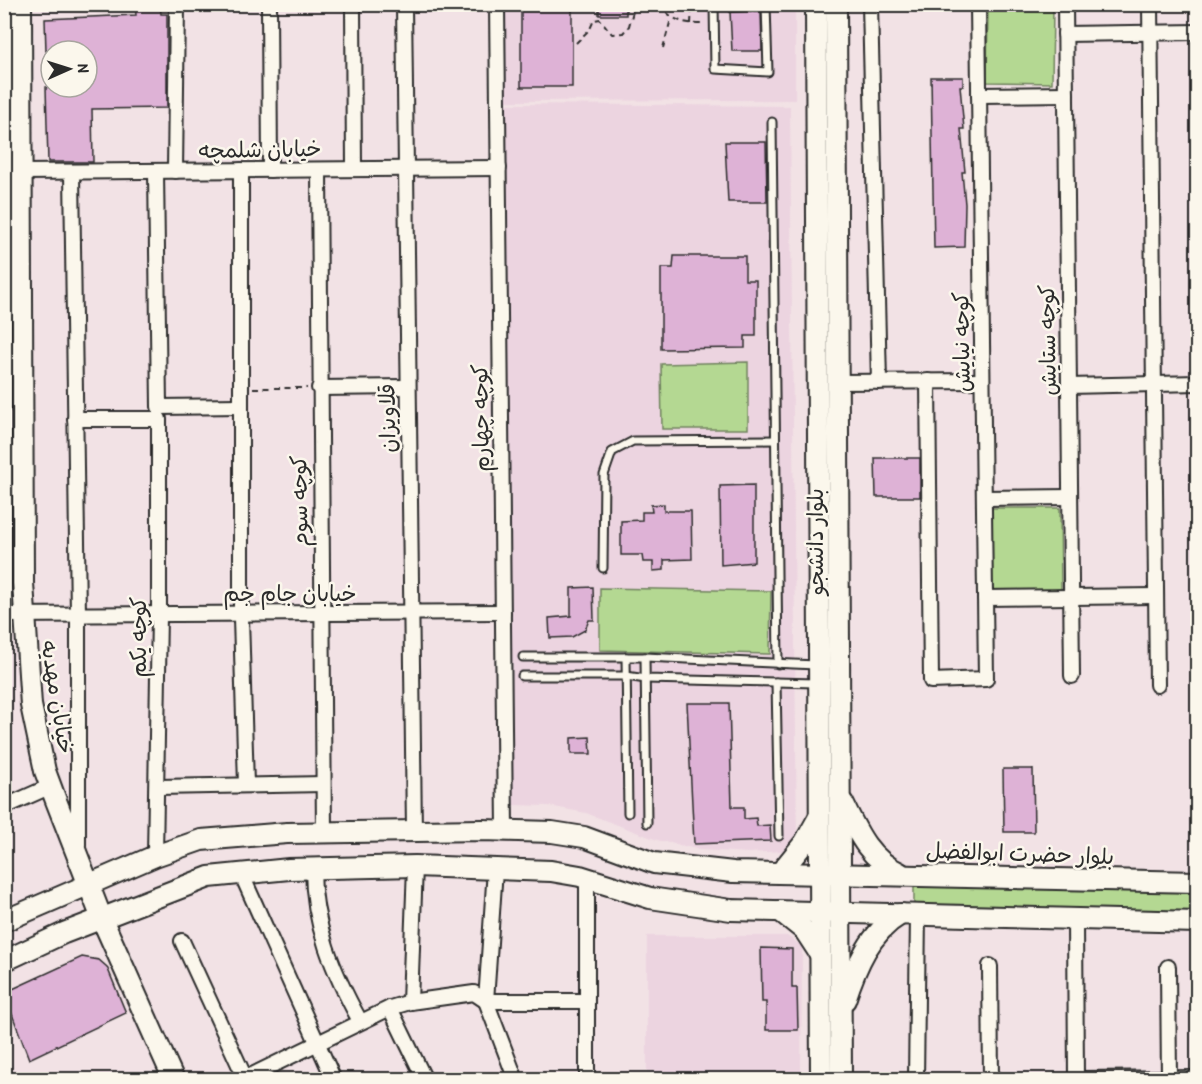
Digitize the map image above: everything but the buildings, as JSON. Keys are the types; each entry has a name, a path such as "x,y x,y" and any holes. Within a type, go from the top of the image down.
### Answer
{"main road":[{"name":"بلوار دانشجو","path":"816,4 821,1080"},
{"name":"بلوار دانشجو","path":"836,4 841,1080"},
{"name":"خیابان مهدیه","path":"21,5 16,166 14,615 37,740 51,786 102,919 174,1080"},
{"path":"840,796 871,854 884,866 902,874"},
{"path":"780,873 805,842 819,814"},
{"name":"بلوار حضرت ابوالفضل","path":"4,921 156,856 201,840 324,833 552,832 584,837 654,863 733,872 1197,882"},
{"path":"4,961 64,933 209,877 313,869 415,866 551,871 681,904 731,910 1197,922"},
{"path":"780,911 805,931 820,954"},
{"path":"841,1014 850,984 867,948 884,924 910,914"}],"street":[{"path":"175,171 177,4"},
{"path":"269,4 270,170"},
{"path":"353,4 354,169"},
{"name":"قلاویزان","path":"404,4 414,831"},
{"name":"کوچه چهارم","path":"497,4 505,831"},
{"path":"870,4 879,382"},
{"name":"كوچه نيايش","path":"928,381 931,681 986,679 978,4"},
{"name":"کوچه ستایش","path":"1065,4 1072,676"},
{"path":"1150,4 1157,685"},
{"path":"4,7 21,5"},
{"path":"1065,34 1197,32"},
{"path":"979,95 1066,94"},
{"name":"خیابان شلمچه","path":"16,166 72,172 499,168"},
{"path":"241,170 242,616 246,785"},
{"name":"کوچه سوم","path":"319,170 324,833"},
{"name":"کوچه یکم","path":"156,171 159,413 156,856"},
{"path":"72,172 78,615 78,853"},
{"path":"838,382 982,381"},
{"path":"1069,386 1197,383"},
{"path":"319,388 407,387"},
{"path":"75,419 241,406"},
{"path":"984,498 1070,497"},
{"path":"985,598 1156,596"},
{"name":"خیابان جام جم","path":"14,615 242,616 503,612"},
{"path":"158,787 323,784"},
{"path":"4,807 51,786"},
{"path":"410,1002 415,866"},
{"path":"495,868 486,1001 516,1080"},
{"path":"313,869 313,895 320,930 339,980 360,1021"},
{"path":"241,873 334,1080"},
{"path":"586,880 587,1080"},
{"path":"910,914 916,1080"},
{"path":"1075,919 1076,1079 1197,1078"},
{"path":"182,941 245,1079 360,1021 410,1002 474,993 486,1001 586,1001"},
{"path":"990,966 990,1080"},
{"path":"1168,967 1169,1079"},
{"path":"390,1008 425,1080"}],"lane":[{"path":"714,4 715,69 768,72 766,4"},
{"path":"772,122 778,664"},
{"path":"603,568 604,475 612,452 633,441 775,440"},
{"path":"523,657 645,657 778,664 819,674"},
{"path":"626,657 628,813"},
{"path":"645,657 647,823"},
{"path":"522,676 626,676 646,679 776,682 819,674"},
{"path":"776,682 779,836"}],"path":[{"path":"576,43 590,29 594,20 600,19 612,34 623,33 629,26 635,4"},
{"path":"660,4 671,19 691,24 714,24"},
{"path":"691,24 692,4"},
{"path":"663,48 671,19"},
{"path":"241,388 319,388"}],"shaded area":[{"path":"503,5 795,5 795,100 504,101"},
{"path":"502,104 790,106 797,850 749,853 701,850 657,840 586,813 549,806 512,805"},
{"path":"647,936 787,936 802,946 801,1079 647,1080"}],"green space":[{"path":"988,5 1053,5 1052,83 987,82"},
{"path":"748,362 748,429 662,429 661,364"},
{"path":"991,508 1060,508 1061,590 992,590"},
{"path":"600,588 771,591 770,654 600,650"},
{"path":"914,883 1197,890 1197,914 914,906"}]}
